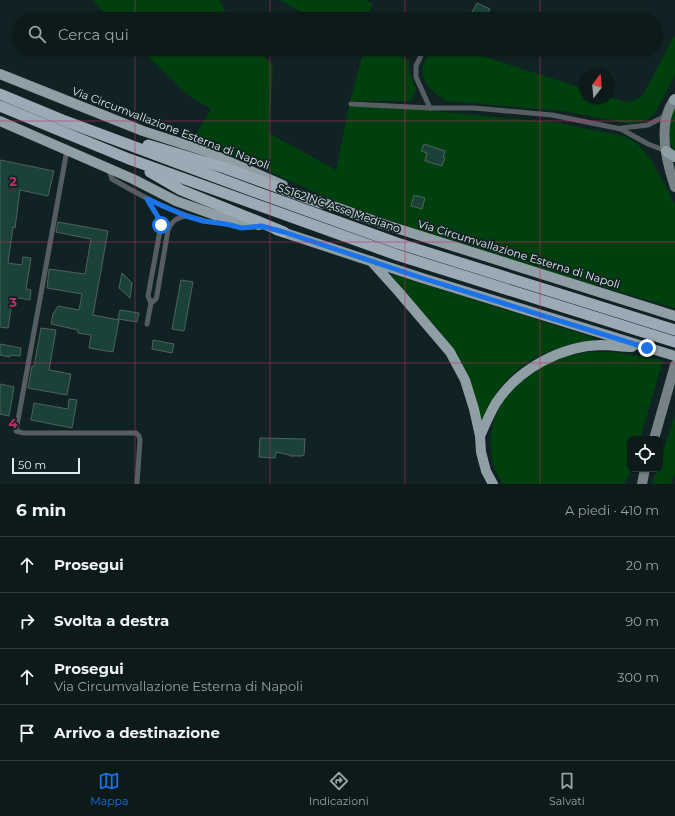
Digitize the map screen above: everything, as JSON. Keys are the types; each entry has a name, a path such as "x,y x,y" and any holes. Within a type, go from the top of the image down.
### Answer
{"highway":[{"name":"SS162 NC Asse Mediano","path":"0,94 65,121 253,192 397,243 675,330"},
{"path":"0,106 129,159 397,256 675,342"},
{"path":"65,121 225,168 322,203"},
{"path":"129,159 181,190 284,232"}],"main road":[{"name":"Via Circumvallazione Esterna di Napoli","path":"0,74 143,131 205,151 263,175 322,203 386,225 675,316"},
{"path":"675,99 669,106 664,127 666,151 675,187"},
{"path":"0,121 67,150 176,201 215,215 284,232 369,259 422,278 675,356"},
{"path":"666,151 675,158"},
{"path":"369,259 450,352 464,380 474,409 480,436 481,452 486,471 492,484"},
{"path":"480,436 496,403 510,385 538,363 552,356 580,348 600,345 647,348"},
{"path":"655,436 675,365"},
{"path":"636,484 643,476"}],"lane":[{"path":"421,56 416,66 416,77 430,108"},
{"path":"350,104 430,108 474,108 552,115 621,128 648,125 666,116"},
{"path":"621,128 648,144 666,151"},
{"path":"67,150 16,431 23,433 136,433 140,440 137,484"},
{"path":"108,169 112,179 147,199 186,216 203,221 242,228 261,226"},
{"path":"147,199 161,225 148,296 151,303 147,324"},
{"path":"151,303 156,299 157,295 168,230 171,223 176,218 186,216"}],"green space":[{"path":"92,0 219,0 226,12 103,12"},
{"path":"280,0 365,0 373,4 369,12 301,12"},
{"path":"675,34 675,75 655,113 647,120 630,124 563,111 447,101 437,95 426,83 423,73 424,65 427,56 483,56 579,87 579,104 615,104 615,99 626,102 643,95"},
{"path":"147,56 264,56 273,67 269,133 336,170 349,106 413,109 560,123 624,136 637,143 652,161 675,204 675,308 567,277 418,230 339,203 193,139 211,109 188,95"},
{"path":"362,56 400,56 409,61 409,71 416,89 413,98 408,101 350,101"},
{"path":"675,107 675,151 669,139 668,129"},
{"path":"395,275 592,337 594,339 593,341 554,350 530,361 509,378 500,388 481,420 446,339 392,276"},
{"path":"589,352 614,352 663,360 641,436 627,436 627,472 630,472 624,484 502,484 494,465 491,446 492,428 498,411 507,395 520,381 535,369 557,358"},
{"path":"675,414 675,473 671,484 652,484 656,472 663,472 663,452"}],"building":[{"path":"477,3 490,9 488,12 472,12"},
{"path":"424,144 445,151 442,166 425,161 427,153 421,151"},
{"path":"0,160 54,171 48,196 20,190 15,228 13,227 8,263 22,265 23,257 31,258 26,289 31,290 30,300 13,297 8,328 0,327"},
{"path":"414,195 425,198 422,209 411,206"},
{"path":"58,222 108,231 93,315 119,320 113,352 89,348 91,335 78,333 78,330 51,324 53,314 58,306 79,310 82,294 47,288 49,269 85,274 91,239 56,232"},
{"path":"122,273 132,283 130,298 119,288"},
{"path":"181,280 193,282 184,331 172,329"},
{"path":"120,310 139,313 137,322 118,319"},
{"path":"41,328 56,330 49,370 71,374 67,395 28,388 32,366 34,367"},
{"path":"153,340 174,344 172,353 152,349"},
{"path":"0,344 21,348 20,356 10,355 10,357 0,355"},
{"path":"0,384 14,387 9,416 0,414"},
{"path":"69,399 77,400 72,428 31,420 34,403 68,409"},
{"path":"260,438 305,439 304,455 290,456 276,452 275,458 259,457"}],"route":[{"path":"161,225 147,199 186,216 203,221 242,228 261,226 284,232 369,259 422,278 647,348"}]}
